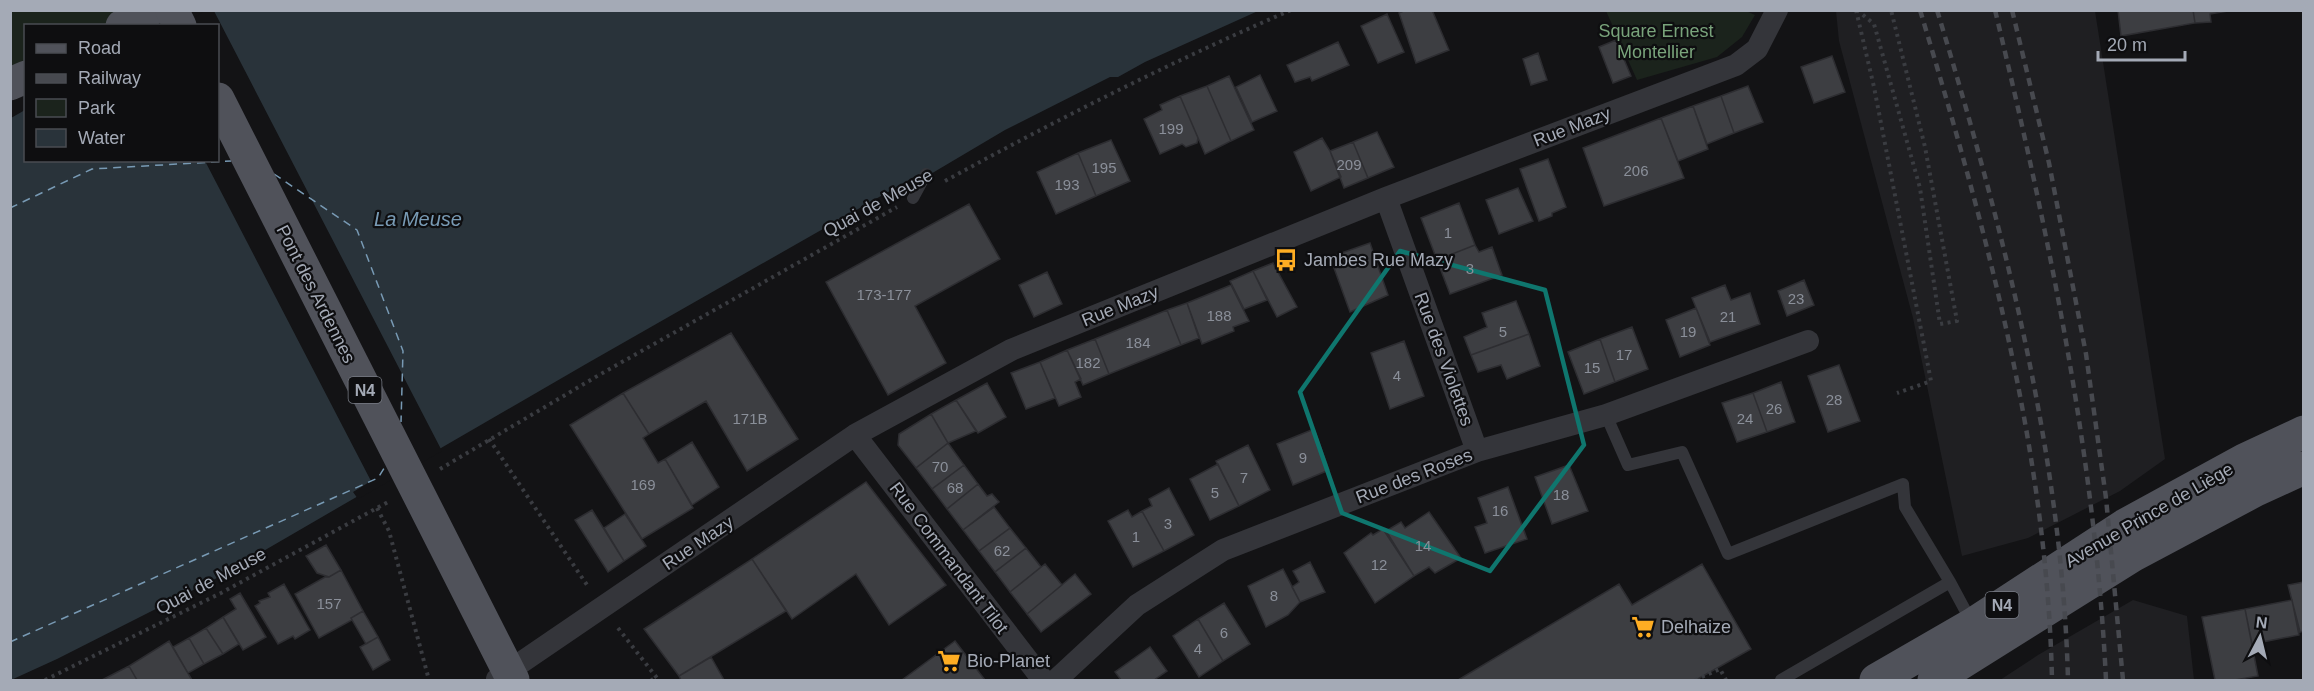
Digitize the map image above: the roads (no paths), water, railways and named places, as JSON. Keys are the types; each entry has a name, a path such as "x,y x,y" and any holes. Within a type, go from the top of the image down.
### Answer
{"main road":[{"path":"126,24 150,10"},
{"path":"172,10 179,24"},
{"path":"10,84 24,78"},
{"name":"Pont des Ardennes","path":"219,101 513,681"},
{"name":"Avenue Prince de Liège","path":"1876,681 1973,624 2125,525 2244,460 2304,432"},
{"name":"Avenue Prince de Liège","path":"1934,681 2132,556 2256,490 2304,468"}],"street":[{"name":"Rue Mazy","path":"495,681 855,435 1011,350 1386,198 1736,65 1756,49 1777,10"},
{"name":"Rue des Violettes","path":"1386,198 1477,451"},
{"name":"Rue des Roses","path":"1056,681 1137,605 1223,550 1477,451 1606,415 1808,341"},
{"name":"Rue Commandant Tilot","path":"855,435 1043,681"}],"lane":[{"path":"913,198 926,174"},
{"path":"1606,415 1628,465 1682,452 1728,554 1903,484 1905,507 1973,624"},
{"path":"1780,681 1950,582"}],"water":[{"name":"La Meuse","path":"212,11 1258,11 1145,62 1118,77 1110,77 1005,130 929,175 923,172 215,579 11,680 11,118 24,111 24,162 219,162 217,24"}],"railway":[{"path":"1920,10 1968,175 2009,341 2039,510 2048,594 2052,680"},
{"path":"1937,10 1984,175 2025,341 2054,510 2063,595 2068,680"},
{"path":"1995,10 2051,260 2080,427 2100,595 2106,680"},
{"path":"2012,10 2049,163 2086,354 2106,498 2123,680"}],"place":[{"name":"Jambes Rue Mazy","path":"1286,260"},
{"name":"Delhaize","path":"1643,627"},
{"name":"Bio-Planet","path":"949,661"}],"park label":[{"name":"Square Ernest Montellier","path":"1656,42"}]}
